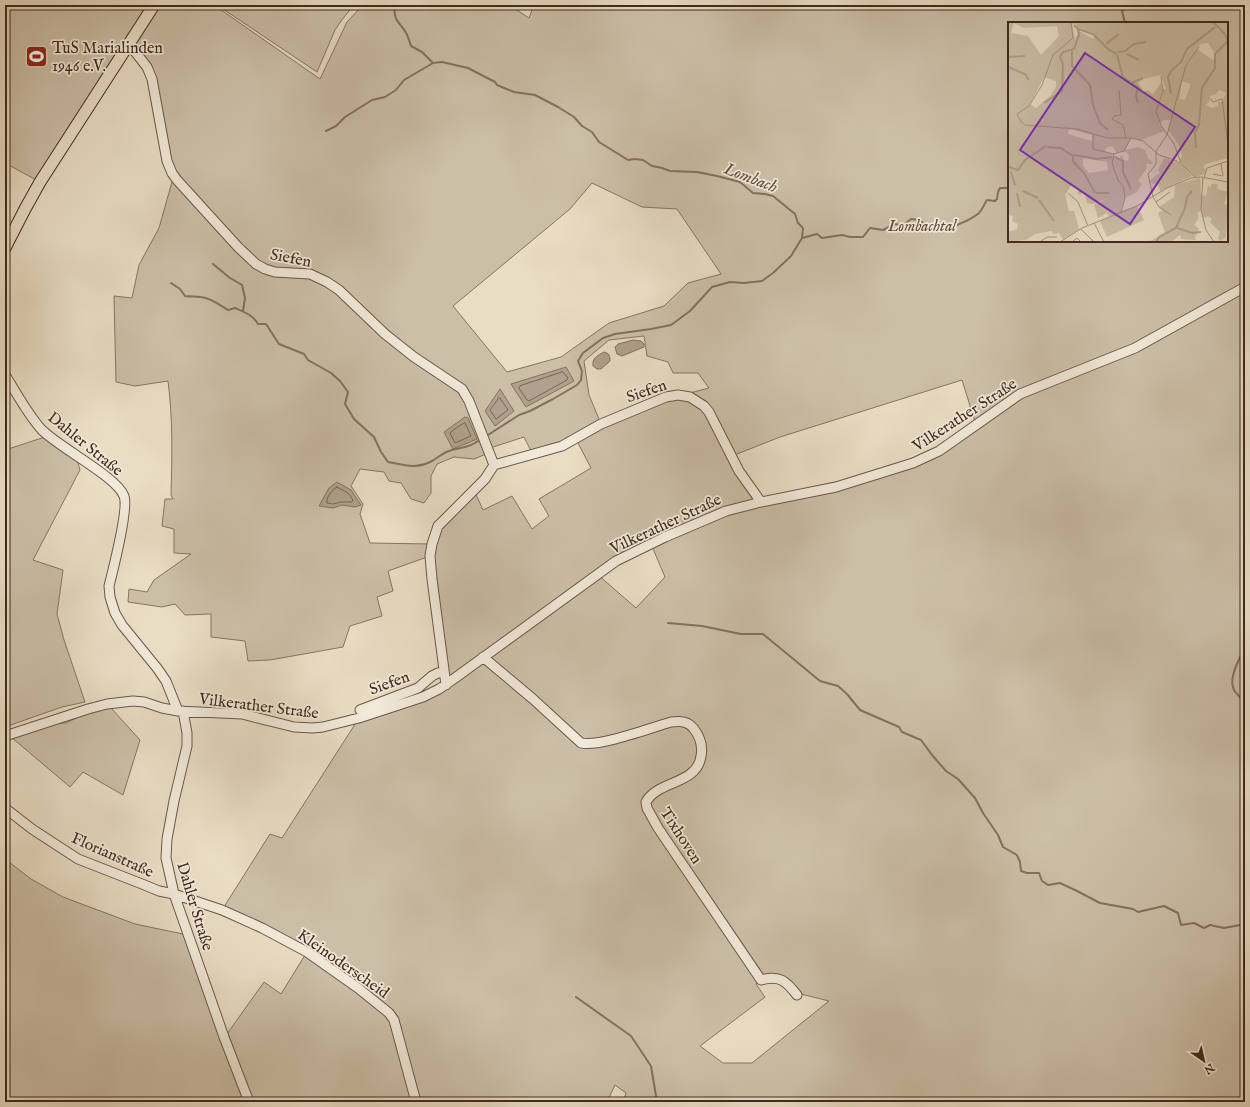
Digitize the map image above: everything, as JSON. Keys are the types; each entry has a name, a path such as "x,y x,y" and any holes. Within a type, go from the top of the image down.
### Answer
{"main road":[{"path":"5,248 40,182 154,5"}],"street":[{"name":"Siefen","path":"129,44 147,67 152,79 168,161 172,173 177,180 238,247 256,264 275,272 310,274 327,282 339,290 385,334 414,357 462,389 469,401 494,465 562,446 600,424 666,397 682,395 697,401 710,412 739,471 761,502"},
{"name":"Vilkerather Straße","path":"5,736 107,704 139,700 162,708 181,711 242,714 255,716 294,727 323,728 423,697 446,685 616,561 726,511 761,502 836,487 913,464 939,451 1020,394 1135,348 1245,287"},
{"name":"Dahler Straße","path":"5,375 41,429 56,442 116,485 125,497 124,512 109,586 112,607 122,625 166,681 181,711 187,733 187,746 174,801 166,845 166,858 174,894 224,1037 250,1102"},
{"path":"446,685 443,672 431,567 432,544 438,526 485,479 494,465"},
{"name":"Tixhoven","path":"483,657 581,743 588,744 601,742 671,722 682,721 689,724 694,729 702,745 701,759 698,766 694,771 682,779 652,794 646,802 647,808 658,828 761,980 773,977 786,981 797,995"},
{"name":"Siefen","path":"362,707 418,688 432,676 443,672"},
{"name":"Florianstraße","path":"5,808 32,829 78,858 159,891 174,894 222,910 262,928"},
{"name":"Kleinoderscheid","path":"262,928 307,952 358,988 388,1013 394,1020 398,1031 416,1102"}],"green space":[{"name":"Lombachtal","path":"5,5 214,5 320,79 347,22 363,5 509,5 529,18 534,5 601,5 620,9 640,7 663,8 666,5 1245,5 1245,1102 623,1102 626,1093 615,1085 607,1102 250,1102 227,1034 264,982 281,994 307,952 222,910 270,834 282,838 359,718 446,685 430,556 388,571 393,591 377,597 382,616 350,626 343,647 270,660 248,661 245,641 211,637 211,614 185,615 175,604 162,607 128,602 129,589 147,592 154,580 191,554 174,553 174,529 162,526 165,499 173,499 171,495 172,452 170,395 168,381 135,386 116,382 114,296 132,298 139,265 159,228 172,182 177,180 172,166 158,92 129,45 40,182 5,163","holes":["592,183 642,207 677,209 721,274 688,283 664,306 609,323 561,357 507,372 453,306 570,209","644,336 647,356 668,362 673,373 698,373 709,388 682,395 601,424 589,395 584,361 609,340","962,380 976,425 939,451 836,487 761,502 732,456 780,437","500,389 508,415 495,426","482,437 487,449 524,437 533,455 576,439 591,468 539,499 549,516 532,529 512,496 483,510 474,490 435,532 431,544 370,543 360,514 363,504 351,486 360,469 384,472 389,481 401,483 411,499 424,503 431,493 431,476 437,464 454,457 474,459 486,454 478,439","651,544 665,577 636,608 597,574","774,974 801,994 829,1001 752,1063 723,1063 700,1046 765,997 756,984"]},
{"path":"217,5 354,5 335,30 317,72"},
{"path":"48,436 76,456 80,470 33,560 63,570 57,614 64,640 85,702 62,707 5,727 5,450"},
{"path":"111,708 140,740 123,795 83,772 70,787 11,737 49,724 66,723 91,711"},
{"path":"5,859 31,879 63,897 135,924 183,934 248,1102 5,1102"}],"water":[{"path":"633,340 641,341 644,344 644,347 622,356 617,354 615,347 618,344"},
{"path":"604,352 609,355 610,361 601,369 597,369 593,366 593,361 597,356"},
{"path":"566,367 574,381 526,407 511,384"},
{"path":"500,389 514,411 495,426 485,411"},
{"path":"465,417 468,418 477,439 453,449 444,432"},
{"path":"337,482 351,490 361,505 355,507 342,505 333,508 319,506 329,488"}],"waterway":[{"path":"395,5 394,11 396,19 406,33 411,46 422,52 433,63"},
{"name":"Lombach","path":"1125,22 1122,11 1128,7 1140,5"},
{"name":"Lombach","path":"326,131 336,126 345,117 372,100 385,97 396,90 404,80 433,63 442,62 468,68 495,82 497,85 514,92 535,95 558,107 574,117 582,126 592,132 599,142 628,160 643,160 652,166 670,171 697,172 717,176 740,182 753,193 773,196 795,214 798,223 803,228 802,238 817,234 822,238 842,235 850,237 863,237 870,228 883,230 895,224 904,226 911,219 920,220 932,230 942,230 975,216 979,213 987,200 995,201 997,199 1000,188 1008,188"},
{"path":"488,435 519,415 530,411 577,385 581,380 582,371 578,361 583,353 603,338 615,334 671,325 690,311 712,287 730,282 744,283 762,281 791,256 802,238"},
{"path":"213,264 230,278 242,285 245,298 243,311"},
{"path":"171,283 180,289 185,296 205,298 228,310 235,308 245,312 254,318 258,324 266,324 279,344 304,354 308,360 331,373 340,381 348,392 345,404 354,419 374,437 381,452 388,462 410,466 425,464 433,461 446,452 467,447 478,441"},
{"path":"668,623 702,626 741,634 763,634 820,681 838,686 847,694 860,710 899,727 902,732 921,740 946,771 958,779 975,798 998,835 1003,847 1017,855 1020,862 1021,871 1027,873 1039,873 1042,881 1048,885 1060,883 1100,903 1133,909 1138,912 1164,906 1178,913 1181,925 1194,923 1204,928 1210,925 1224,928 1240,925 1245,926"},
{"path":"1245,650 1243,650 1232,680 1234,690 1245,705"},
{"path":"576,997 631,1036 651,1066 657,1102"},
{"path":"704,1102 711,1102"}],"place":[{"name":"TuS Marialinden 1946 e.V.","path":"37,56"}]}
